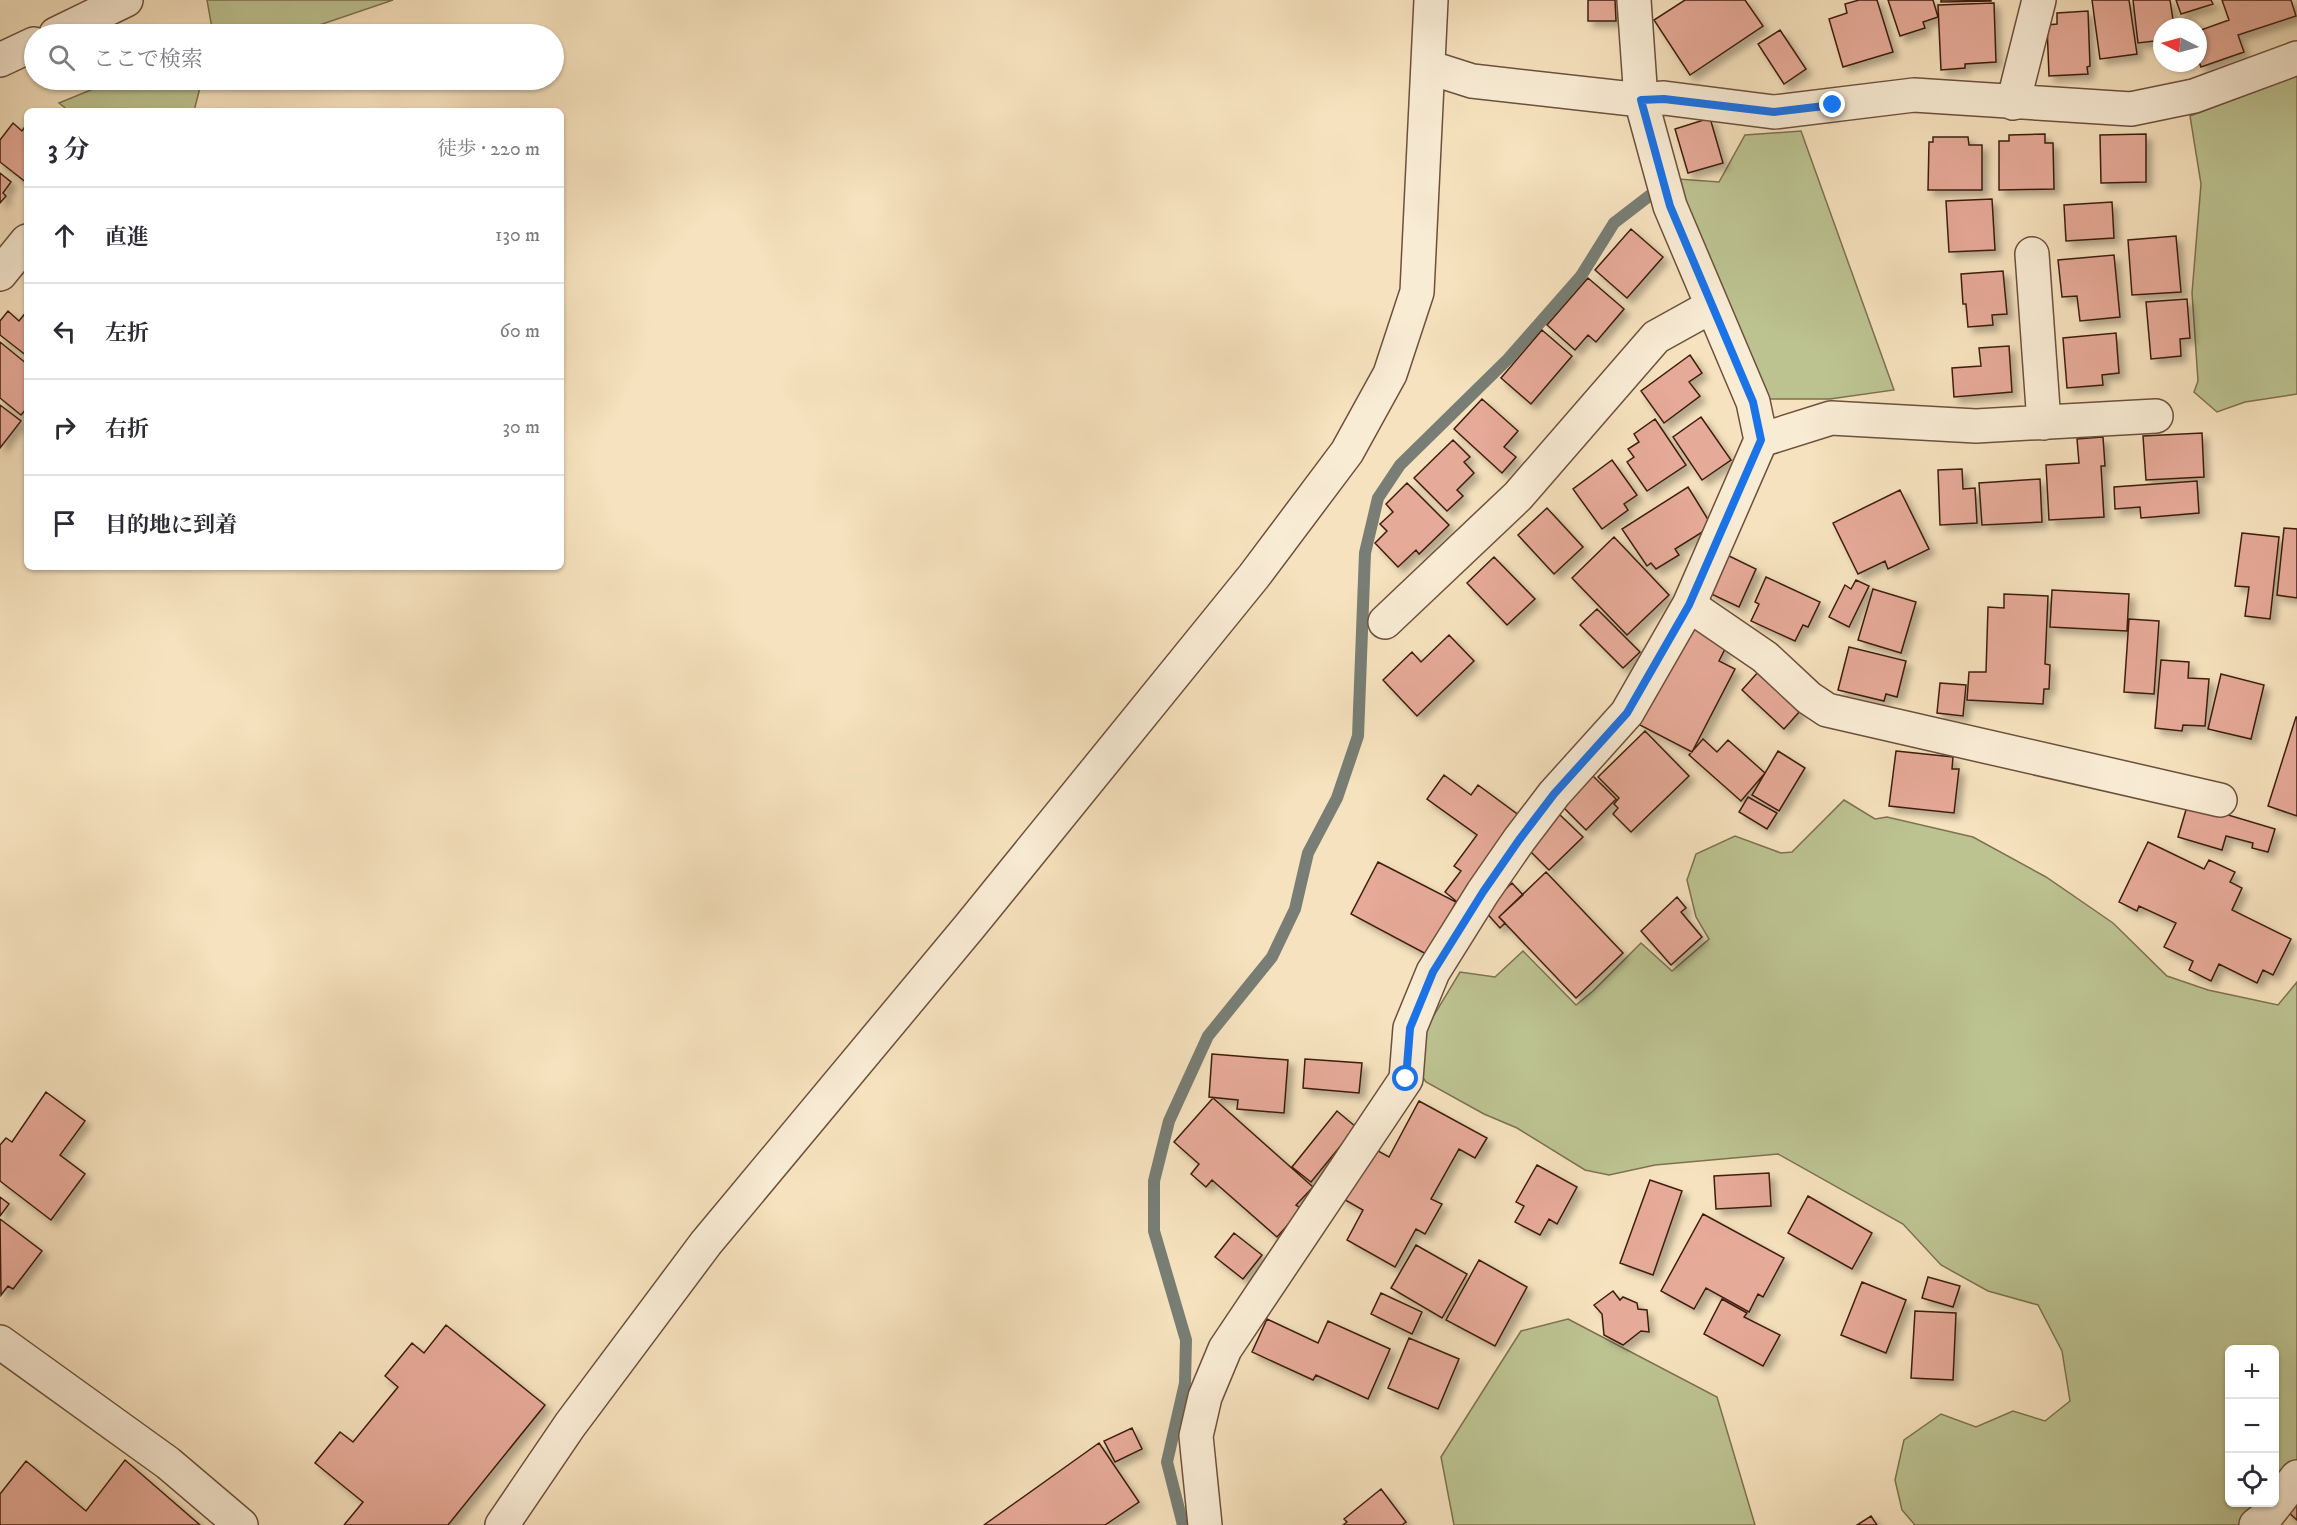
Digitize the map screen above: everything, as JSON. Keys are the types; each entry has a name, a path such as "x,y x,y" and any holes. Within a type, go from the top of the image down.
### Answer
{"street":[{"path":"77,24 126,0"},
{"path":"502,1525 570,1425 706,1243 970,926 1247,585 1347,452 1390,374 1418,292 1431,0"},
{"path":"1205,1525 1196,1436 1205,1397 1225,1349 1406,1079 1410,1028 1433,972 1477,902 1554,794 1627,713 1689,605 1761,440 1753,402 1670,206 1641,100 1634,0"},
{"path":"2013,103 2038,0"},
{"path":"0,60 24,49"},
{"path":"1428,68 1472,81 1774,112 1914,95 2131,109 2194,96 2297,58"},
{"path":"0,274 24,245"},
{"path":"2032,254 2044,423"},
{"path":"1385,622 1518,496 1656,337 1713,306"},
{"path":"1761,440 1831,418 1976,426 2156,416"},
{"path":"1689,605 1765,657 1809,698 1827,710 2220,800"},
{"path":"0,1342 168,1463 241,1525"},
{"path":"2256,1525 2265,1518 2297,1477"}],"green space":[{"path":"207,0 393,0 322,24 211,24"},
{"path":"2297,76 2297,394 2245,402 2217,412 2194,392 2198,381 2192,293 2201,184 2190,116"},
{"path":"91,90 199,90 195,108 65,108 59,103"},
{"path":"1801,131 1894,390 1830,399 1769,399 1685,208 1679,179 1719,182 1745,135"},
{"path":"1844,800 1875,819 1887,817 1973,837 2046,877 2113,923 2167,976 2208,990 2278,1005 2297,982 2297,1463 2279,1486 2279,1345 2225,1345 2225,1507 2260,1507 2241,1525 1915,1525 1902,1510 1895,1480 1904,1440 1941,1414 1976,1427 2013,1411 2045,1421 2070,1401 2062,1351 2038,1305 1988,1291 1941,1265 1903,1224 1778,1154 1655,1165 1609,1175 1585,1170 1517,1128 1484,1114 1426,1082 1415,1066 1416,1045 1460,972 1495,977 1523,951 1576,1005 1641,943 1672,971 1709,939 1696,917 1687,880 1696,854 1735,836 1781,853 1792,852"},
{"path":"1568,1319 1717,1397 1755,1525 1454,1525 1441,1457 1521,1331"}],"building":[{"path":"1588,0 1615,0 1616,21 1588,21"},
{"path":"1685,0 1745,0 1763,26 1690,75 1654,20"},
{"path":"1859,0 1877,0 1893,52 1843,67 1829,19 1847,13 1845,4"},
{"path":"1888,0 1933,0 1938,17 1923,22 1925,28 1900,36"},
{"path":"1941,0 1991,0 1991,1 1941,2"},
{"path":"2092,0 2129,0 2137,54 2100,59"},
{"path":"2133,0 2170,0 2173,18 2153,18 2153,41 2138,43"},
{"path":"2176,0 2211,0 2213,4 2181,14"},
{"path":"2222,0 2291,0 2296,16 2238,35 2244,52 2207,65 2207,28 2229,20"},
{"path":"1994,3 1996,62 1965,64 1965,68 1941,70 1938,5"},
{"path":"2088,11 2090,66 2087,67 2088,74 2049,76 2047,25 2057,24 2057,13"},
{"path":"1780,30 1806,69 1784,84 1758,44"},
{"path":"1710,118 1723,163 1688,173 1675,129"},
{"path":"13,123 22,131 24,128 24,181 0,162 0,140"},
{"path":"2045,134 2045,143 2053,143 2054,189 1999,190 1999,141 2009,141 2009,135"},
{"path":"2146,134 2146,182 2101,183 2100,135"},
{"path":"1933,137 1968,137 1969,145 1982,145 1982,190 1928,190 1929,142 1933,142"},
{"path":"0,173 11,182 3,193 6,196 0,203"},
{"path":"1992,199 1995,250 1949,252 1946,201"},
{"path":"2112,202 2114,238 2066,241 2064,205"},
{"path":"1631,229 1663,257 1627,298 1595,270"},
{"path":"2176,236 2181,292 2132,295 2128,240"},
{"path":"2114,255 2120,317 2080,321 2077,296 2062,297 2058,260"},
{"path":"2003,271 2007,314 1992,315 1993,325 1968,327 1966,304 1963,304 1961,274"},
{"path":"1588,278 1624,309 1596,342 1588,335 1575,350 1547,325"},
{"path":"2187,299 2190,338 2180,339 2181,356 2151,359 2146,302"},
{"path":"8,311 19,321 24,315 24,354 0,335 0,321"},
{"path":"1542,330 1572,356 1531,404 1501,378"},
{"path":"2116,333 2119,373 2102,375 2103,385 2067,388 2063,338"},
{"path":"0,342 24,362 24,412 21,415 0,398"},
{"path":"2009,346 2012,392 1954,397 1952,368 1981,366 1979,348"},
{"path":"1690,355 1702,373 1689,382 1700,396 1664,423 1641,391"},
{"path":"1482,399 1518,431 1504,447 1516,457 1502,473 1454,429"},
{"path":"0,405 21,421 0,448"},
{"path":"1701,417 1731,460 1702,480 1673,437"},
{"path":"1655,419 1686,465 1647,491 1627,462 1634,457 1628,449 1639,442 1634,434"},
{"path":"2202,433 2204,477 2146,480 2143,436"},
{"path":"2103,437 2105,466 2101,466 2104,517 2049,520 2046,465 2079,463 2077,439"},
{"path":"1453,440 1470,457 1464,462 1474,473 1457,490 1463,496 1447,511 1414,478"},
{"path":"1612,460 1637,495 1624,504 1628,510 1602,529 1573,489"},
{"path":"1962,469 1963,489 1975,488 1977,523 1940,525 1938,470"},
{"path":"2040,479 2042,522 1982,525 1979,483"},
{"path":"2197,481 2199,513 2141,518 2140,507 2115,509 2114,487"},
{"path":"1407,483 1449,525 1419,554 1416,550 1398,567 1375,543 1387,531 1380,524 1393,512 1386,504"},
{"path":"1688,487 1712,526 1675,549 1679,555 1656,569 1651,563 1647,566 1622,529"},
{"path":"1900,490 1929,549 1888,569 1885,561 1858,574 1833,523"},
{"path":"1547,508 1583,547 1554,574 1518,535"},
{"path":"2284,528 2297,529 2297,598 2277,595"},
{"path":"2242,533 2279,537 2270,619 2245,616 2249,587 2235,586"},
{"path":"1614,537 1669,595 1627,635 1572,578"},
{"path":"1725,554 1756,569 1739,607 1707,592"},
{"path":"1494,557 1535,599 1507,625 1467,583"},
{"path":"1766,577 1820,602 1808,627 1803,625 1795,641 1751,621 1759,604 1755,602"},
{"path":"1856,580 1869,586 1849,627 1829,617 1845,585 1851,589"},
{"path":"1873,589 1916,602 1901,653 1858,640"},
{"path":"2052,590 2129,594 2127,631 2050,627"},
{"path":"2004,594 2048,596 2045,664 2050,665 2049,689 2044,689 2043,704 1967,700 1969,672 1986,672 1988,607 2004,608"},
{"path":"1597,609 1640,652 1623,668 1580,625"},
{"path":"2129,619 2159,621 2154,694 2124,692"},
{"path":"1690,625 1727,645 1719,661 1735,669 1692,752 1638,724"},
{"path":"1449,635 1474,661 1417,716 1383,680 1412,652 1421,662"},
{"path":"1849,647 1906,661 1897,697 1886,694 1884,701 1838,690"},
{"path":"2161,660 2189,662 2188,678 2209,679 2205,726 2183,725 2182,731 2155,728"},
{"path":"1759,671 1801,710 1784,729 1742,690"},
{"path":"2221,674 2264,685 2251,739 2208,729"},
{"path":"1940,683 1966,685 1963,716 1937,713"},
{"path":"2297,717 2297,816 2268,806"},
{"path":"1645,731 1689,776 1631,832 1613,814 1618,808 1614,804 1619,798 1598,777"},
{"path":"1703,739 1717,752 1728,740 1765,773 1741,801 1689,755"},
{"path":"1778,751 1805,768 1779,811 1752,795"},
{"path":"1896,751 1953,757 1952,769 1959,769 1954,813 1889,806"},
{"path":"1444,775 1471,795 1478,785 1524,819 1461,905 1445,892 1461,871 1454,866 1477,835 1427,799"},
{"path":"1593,776 1616,799 1586,830 1563,807"},
{"path":"1748,797 1777,813 1767,829 1739,812"},
{"path":"2188,803 2275,829 2268,852 2252,848 2253,843 2226,836 2222,850 2178,837"},
{"path":"1559,814 1583,837 1549,870 1526,847"},
{"path":"2148,842 2204,869 2209,860 2235,872 2230,882 2242,888 2232,910 2291,939 2273,975 2263,970 2257,983 2219,964 2211,981 2189,970 2193,961 2164,947 2176,923 2139,906 2137,911 2119,902"},
{"path":"1378,862 1456,902 1428,955 1351,914"},
{"path":"1546,872 1623,953 1576,998 1499,917"},
{"path":"1512,883 1523,895 1499,917 1505,923 1500,928 1484,910"},
{"path":"1677,897 1686,908 1681,912 1702,937 1671,965 1641,931"},
{"path":"1212,1054 1288,1060 1284,1113 1237,1109 1238,1100 1209,1097"},
{"path":"1305,1059 1362,1063 1359,1093 1303,1088"},
{"path":"46,1092 85,1121 60,1155 85,1174 51,1220 0,1181 0,1145 6,1138 12,1142"},
{"path":"1213,1098 1313,1187 1296,1205 1302,1209 1277,1237 1212,1180 1206,1187 1191,1174 1199,1164 1174,1142"},
{"path":"1419,1101 1487,1138 1475,1158 1459,1149 1431,1199 1442,1204 1425,1234 1416,1229 1395,1267 1347,1240 1363,1210 1340,1197 1369,1146 1389,1157"},
{"path":"1337,1111 1356,1127 1311,1182 1292,1167"},
{"path":"1537,1165 1577,1187 1557,1224 1549,1219 1540,1235 1515,1222 1524,1206 1516,1202"},
{"path":"1769,1173 1771,1206 1716,1209 1714,1176"},
{"path":"1650,1180 1682,1191 1653,1275 1620,1263"},
{"path":"1808,1196 1872,1233 1852,1269 1788,1233"},
{"path":"0,1197 9,1204 0,1216"},
{"path":"1703,1214 1784,1258 1763,1297 1758,1294 1749,1312 1706,1288 1694,1309 1661,1291"},
{"path":"0,1219 42,1251 13,1289 8,1286 1,1295"},
{"path":"1234,1233 1262,1255 1243,1279 1215,1257"},
{"path":"1416,1245 1467,1274 1442,1318 1391,1288"},
{"path":"1479,1260 1527,1287 1495,1346 1446,1320"},
{"path":"1928,1277 1960,1286 1953,1307 1922,1298"},
{"path":"1862,1282 1906,1300 1886,1353 1841,1335"},
{"path":"1613,1291 1620,1300 1623,1297 1637,1303 1638,1309 1647,1310 1649,1332 1641,1331 1623,1345 1604,1335 1602,1314 1594,1305"},
{"path":"1381,1293 1422,1312 1412,1334 1371,1314"},
{"path":"1722,1299 1747,1313 1744,1317 1780,1335 1763,1366 1704,1334"},
{"path":"1915,1311 1956,1313 1953,1380 1911,1378"},
{"path":"1267,1319 1318,1343 1328,1321 1390,1349 1368,1399 1316,1375 1313,1380 1252,1352"},
{"path":"446,1325 545,1405 448,1525 344,1525 363,1502 315,1463 340,1432 353,1442 398,1387 385,1376 412,1343 424,1353"},
{"path":"1409,1338 1459,1359 1438,1409 1388,1388"},
{"path":"1132,1428 1142,1449 1115,1462 1104,1441"},
{"path":"1099,1443 1139,1502 1105,1525 984,1525"},
{"path":"125,1460 200,1525 0,1525 0,1494 26,1461 86,1511"},
{"path":"1381,1489 1406,1522 1402,1525 1343,1525 1347,1522 1344,1519"},
{"path":"2297,1500 2297,1520 2287,1511"},
{"path":"1871,1516 1877,1525 1857,1525"}],"waterway":[{"path":"1183,1525 1167,1462 1185,1383 1186,1340 1154,1231 1154,1181 1169,1121 1208,1036 1272,957 1295,909 1308,853 1337,798 1358,736 1365,553 1378,498 1400,465 1508,359 1581,276 1614,223 1653,193"}],"route":[{"path":"1406,1079 1410,1028 1433,972 1519,840 1554,794 1627,713 1689,605 1761,440 1753,402 1670,206 1641,100 1664,99 1774,112 1833,105"}]}
